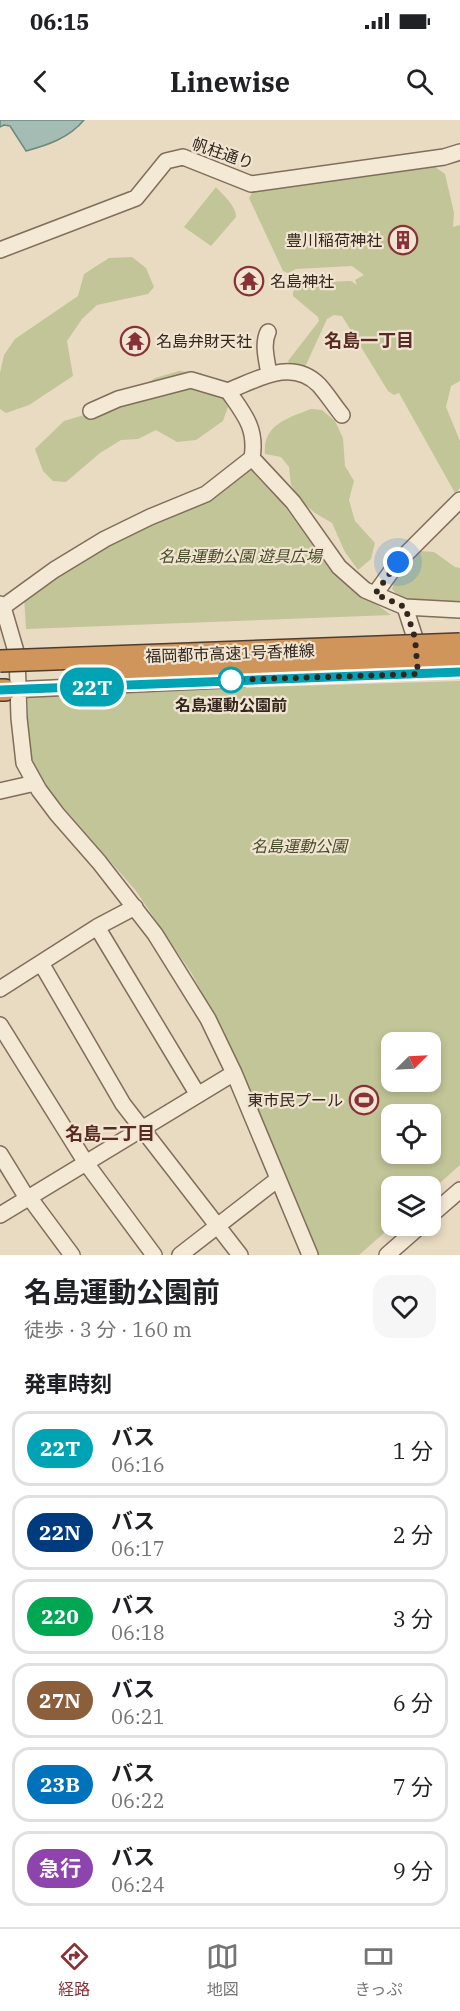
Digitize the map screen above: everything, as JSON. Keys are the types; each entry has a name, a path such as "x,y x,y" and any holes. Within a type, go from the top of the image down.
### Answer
{"highway":[{"name":"福岡都市高速1号香椎線","path":"8,658 460,644"},
{"name":"福岡都市高速1号香椎線","path":"4,686 460,664"}],"street":[{"name":"帆柱通り","path":"0,250 136,198 166,161 183,157 251,184 346,169 444,158 460,152"},
{"path":"268,332 266,354 269,374"},
{"path":"228,392 269,374 298,372 313,379 342,415"},
{"path":"91,411 118,399 191,380 228,392 252,430 254,448 252,458 206,494 105,539 2,605 8,658 4,686 24,763 35,783 57,814 99,862 155,934 208,1019 234,1073 309,1255"},
{"path":"252,458 293,502 339,567 365,590 405,607 460,610"},
{"path":"375,594 398,562 460,500"},
{"path":"405,607 415,638 418,674"},
{"path":"0,655 8,658 196,652 460,636"},
{"path":"4,686 460,672"},
{"path":"0,791 35,783"},
{"path":"0,989 97,927 135,907"},
{"path":"97,927 198,1095"},
{"path":"41,963 123,1104 240,1255"},
{"path":"0,1025 86,1163 154,1255"},
{"path":"0,1215 234,1073"},
{"path":"0,1154 28,1198 72,1255"},
{"path":"180,1255 278,1179"},
{"path":"441,1206 460,1190"},
{"path":"387,1255 409,1236"}],"green space":[{"path":"435,167 445,174 454,213 453,227 460,225 460,381 451,386 446,407 460,441 460,488 455,493 399,393 394,395 388,391 342,316 334,315 327,319 305,367 292,366 288,361 319,321 318,317 293,296 293,292 301,283 351,281 357,285 355,280 364,275 352,266 296,269 288,273 283,271 249,198 253,191 344,177"},
{"path":"216,187 232,205 236,217 211,246 184,227"},
{"path":"132,257 146,268 154,287 148,294 97,305 82,319 67,341 73,376 29,405 6,413 0,409 0,373 4,355 15,339 78,296 84,274 109,258"},
{"path":"179,371 200,373 224,396 228,407 223,421 196,440 177,442 156,430 138,439 121,440 100,453 66,482 53,481 43,471 35,449 64,421 117,405 155,378"},
{"path":"311,409 322,410 335,421 343,438 345,466 354,481 349,500 355,521 375,543 371,559 358,570 345,552 332,523 303,503 291,485 289,467 281,457 265,454 265,444 272,429"},
{"name":"名島運動公園 遊具広場","path":"253,462 330,570 391,615 26,629 24,596 54,573"},
{"path":"420,551 434,552 460,568 460,603 401,599 392,589 403,568"},
{"name":"名島運動公園","path":"460,681 460,1165 441,1182 441,1176 381,1176 381,1236 359,1255 316,1255 241,1068 192,974 136,891 39,779 28,754 28,694"}],"shaded area":[{"path":"0,120 84,120 65,136 26,151 10,126 0,127"}],"bus line":[{"name":"22T","path":"0,690 460,672"}],"place":[{"name":"豊川稲荷神社","path":"403,240"},
{"name":"名島神社","path":"249,281"},
{"name":"名島弁財天社","path":"135,341"},
{"name":"名島運動公園前","path":"231,680"},
{"name":"東市民プール","path":"364,1100"}],"district":[{"name":"名島一丁目","path":"369,341"},
{"name":"名島二丁目","path":"110,1134"}],"route":[{"path":"231,680 418,674 415,638 405,607 375,594 398,562"}]}
